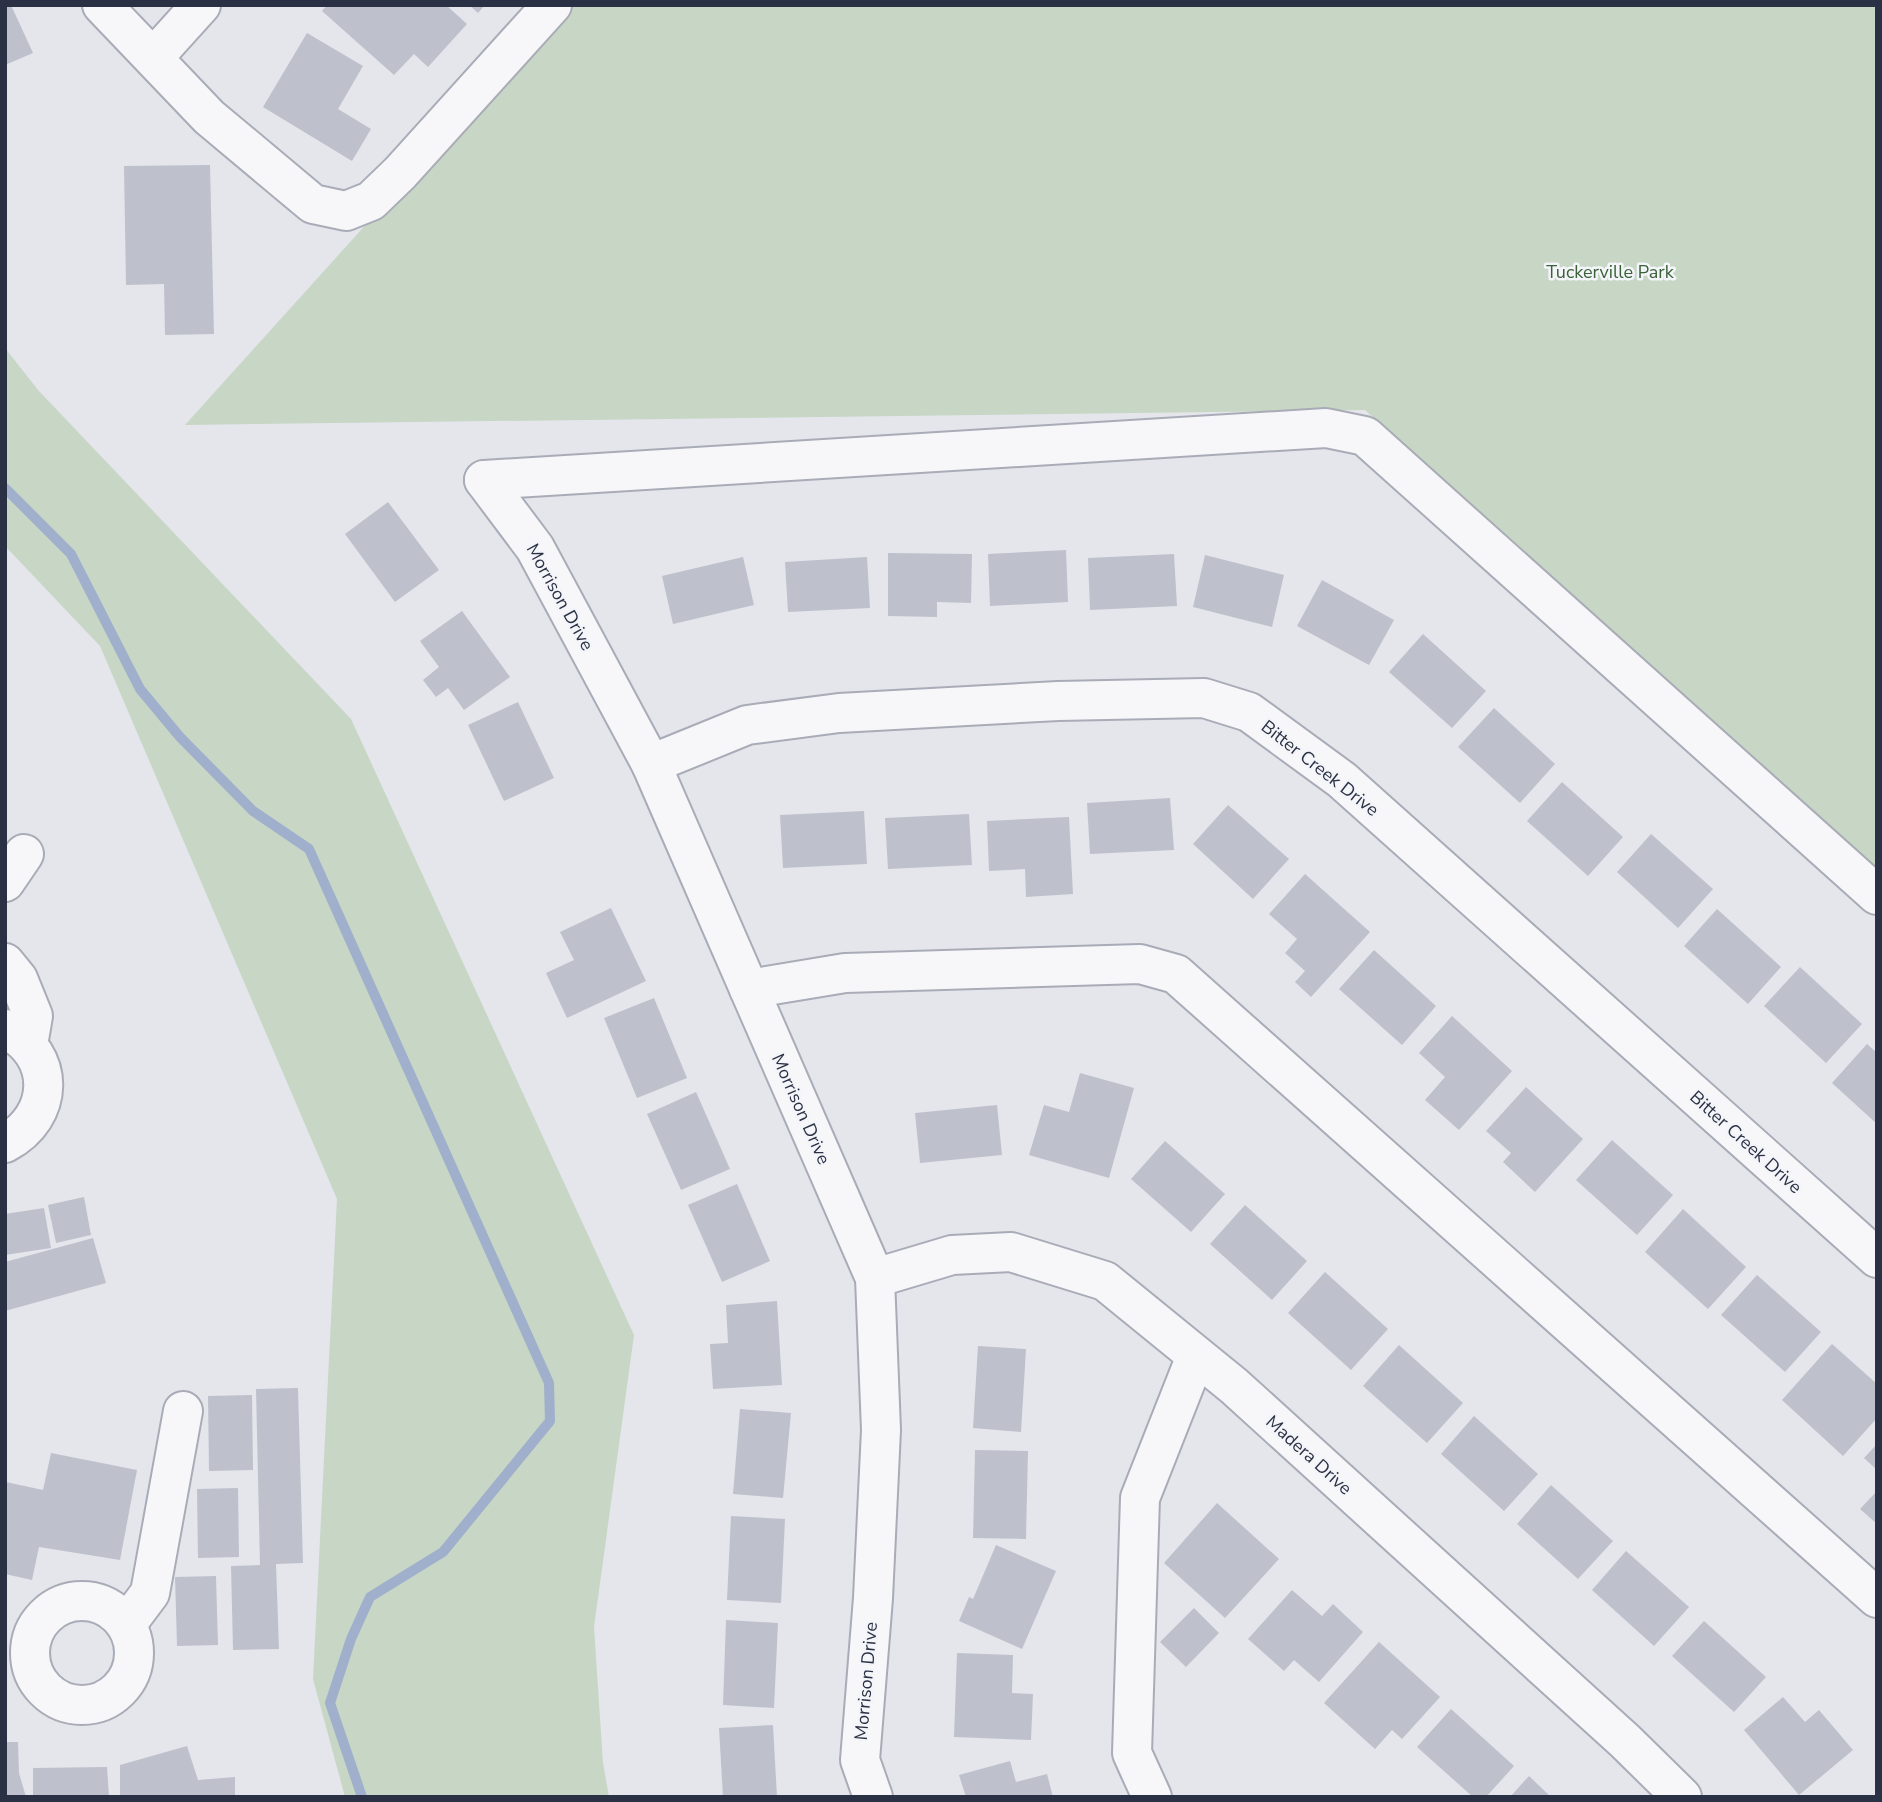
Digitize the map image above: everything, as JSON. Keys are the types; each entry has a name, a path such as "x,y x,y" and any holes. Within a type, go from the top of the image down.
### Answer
{"street":[{"path":"102,5 209,117 313,204 346,211 371,201 400,173 552,5"},
{"path":"154,57 201,5"},
{"name":"Morrison Drive","path":"873,1797 860,1760 873,1598 881,1430 875,1278 651,764 535,548 485,480 1326,428 1365,436 1877,895"},
{"name":"Bitter Creek Drive","path":"651,764 747,724 839,713 1058,701 1204,698 1249,712 1342,780 1877,1258"},
{"path":"5,963 18,979 33,1016 17,1037 40,1065 44,1085 41,1104 33,1122 18,1136 5,1143"},
{"path":"749,989 845,973 1140,964 1176,974 1877,1598"},
{"name":"Madera Drive","path":"875,1278 952,1255 1012,1252 1105,1281 1196,1356 1625,1741 1682,1797"},
{"path":"1152,1797 1132,1753 1140,1498 1196,1356"},
{"path":"126,1625 150,1593 183,1411"},
{"path":"81,1601 98,1604 114,1612 126,1625 133,1640 134,1658 130,1674 121,1689 99,1702 74,1705 58,1700 44,1690 17,1660 30,1642 36,1626 48,1613 63,1604 81,1601"}],"green space":[{"name":"Tuckerville Park","path":"564,5 1877,5 1877,870 1365,410 185,425"},
{"path":"5,348 38,390 351,719 634,1335 594,1627 603,1763 609,1797 345,1797 313,1679 337,1199 100,646 5,546"}],"building":[{"path":"5,5 11,5 33,53 5,65"},
{"path":"327,5 446,5 467,24 428,67 414,54 394,75 322,11"},
{"path":"469,5 485,5 478,13"},
{"path":"307,33 363,66 338,109 371,129 352,161 263,107"},
{"path":"210,165 214,334 165,335 164,284 126,285 124,166"},
{"path":"388,502 439,570 395,602 345,534"},
{"path":"1066,550 1068,602 990,606 988,554"},
{"path":"888,553 972,554 971,603 937,602 937,617 888,616"},
{"path":"1174,554 1177,606 1090,610 1088,558"},
{"path":"1205,555 1284,575 1272,627 1193,607"},
{"path":"743,557 754,605 673,624 662,576"},
{"path":"867,557 870,608 788,612 785,562"},
{"path":"1322,580 1394,620 1369,665 1297,626"},
{"path":"462,611 510,677 464,710 448,688 436,697 423,680 439,667 420,641"},
{"path":"1423,634 1486,691 1452,728 1389,672"},
{"path":"518,702 554,778 504,801 468,725"},
{"path":"1494,708 1555,764 1520,803 1458,747"},
{"path":"1562,782 1623,837 1588,876 1527,821"},
{"path":"1170,798 1174,850 1090,854 1087,803"},
{"path":"1228,805 1289,859 1253,899 1193,844"},
{"path":"864,811 867,864 783,868 780,815"},
{"path":"969,814 972,865 888,869 885,818"},
{"path":"1069,817 1073,894 1026,897 1025,869 989,871 987,821"},
{"path":"1651,834 1713,889 1678,928 1617,872"},
{"path":"1305,874 1370,932 1311,997 1295,982 1305,971 1285,953 1297,939 1269,914"},
{"path":"611,908 646,981 567,1018 546,973 574,960 560,932"},
{"path":"1717,909 1781,967 1748,1004 1684,946"},
{"path":"1374,950 1436,1006 1402,1045 1339,989"},
{"path":"1800,967 1862,1024 1826,1063 1764,1006"},
{"path":"654,998 687,1078 637,1098 604,1018"},
{"path":"1452,1016 1512,1071 1459,1130 1425,1100 1445,1077 1419,1053"},
{"path":"1867,1044 1877,1053 1877,1124 1832,1083"},
{"path":"1080,1073 1134,1088 1109,1178 1029,1155 1044,1105 1069,1112"},
{"path":"1526,1087 1583,1139 1535,1192 1503,1162 1511,1153 1486,1131"},
{"path":"696,1092 730,1169 681,1190 647,1114"},
{"path":"997,1105 1002,1155 920,1163 915,1113"},
{"path":"1612,1140 1673,1195 1637,1235 1576,1180"},
{"path":"1165,1141 1225,1194 1191,1232 1131,1179"},
{"path":"737,1184 770,1261 722,1282 688,1205"},
{"path":"84,1197 91,1235 56,1243 48,1205"},
{"path":"1245,1205 1307,1261 1272,1300 1210,1244"},
{"path":"44,1208 51,1248 5,1255 5,1214"},
{"path":"1683,1209 1746,1267 1708,1309 1645,1252"},
{"path":"93,1238 106,1283 5,1311 5,1262"},
{"path":"1325,1272 1388,1329 1351,1370 1288,1313"},
{"path":"1757,1275 1821,1332 1785,1372 1721,1315"},
{"path":"777,1301 782,1385 713,1389 710,1344 728,1343 726,1305"},
{"path":"1832,1344 1877,1384 1877,1418 1843,1456 1782,1400"},
{"path":"1399,1345 1463,1403 1427,1443 1363,1386"},
{"path":"978,1346 1026,1349 1021,1432 973,1428"},
{"path":"298,1388 303,1563 276,1564 279,1649 233,1650 231,1566 260,1565 256,1389"},
{"path":"252,1395 253,1470 209,1471 208,1396"},
{"path":"740,1409 791,1413 783,1498 733,1494"},
{"path":"1474,1416 1538,1474 1504,1511 1441,1454"},
{"path":"1877,1444 1877,1470 1864,1458"},
{"path":"975,1450 1028,1451 1026,1539 973,1538"},
{"path":"51,1453 137,1470 120,1560 39,1547 32,1580 5,1574 6,1482 43,1490"},
{"path":"1551,1485 1613,1541 1578,1579 1517,1524"},
{"path":"238,1488 239,1557 198,1558 197,1489"},
{"path":"1877,1491 1877,1524 1860,1509"},
{"path":"1217,1503 1279,1559 1225,1618 1164,1563"},
{"path":"731,1516 785,1519 781,1603 727,1600"},
{"path":"996,1545 1056,1571 1022,1649 959,1621 969,1597 973,1599"},
{"path":"1626,1551 1689,1607 1654,1646 1592,1590"},
{"path":"216,1576 218,1645 177,1646 175,1577"},
{"path":"1292,1590 1322,1616 1333,1604 1363,1632 1319,1682 1294,1660 1284,1671 1248,1639"},
{"path":"1194,1608 1219,1633 1186,1667 1160,1642"},
{"path":"726,1620 778,1623 774,1708 723,1705"},
{"path":"1704,1621 1766,1677 1734,1712 1672,1656"},
{"path":"1379,1642 1440,1697 1402,1739 1392,1730 1375,1749 1324,1703"},
{"path":"957,1653 1013,1655 1012,1693 1033,1694 1031,1740 954,1737"},
{"path":"1783,1697 1805,1722 1819,1710 1853,1750 1799,1795 1744,1730"},
{"path":"1451,1709 1514,1766 1486,1797 1473,1797 1417,1747"},
{"path":"773,1725 777,1797 723,1797 719,1728"},
{"path":"5,1742 18,1742 19,1773 26,1797 5,1797"},
{"path":"187,1746 198,1780 235,1777 235,1797 120,1797 120,1765"},
{"path":"1010,1761 1016,1782 1047,1774 1053,1797 966,1797 959,1775"},
{"path":"107,1767 109,1797 33,1797 33,1768"},
{"path":"1529,1776 1551,1797 1510,1797"}],"waterway":[{"path":"5,488 71,554 140,689 180,737 253,811 309,849 549,1383 550,1421 443,1552 370,1597 351,1639 330,1703 362,1797"}]}
